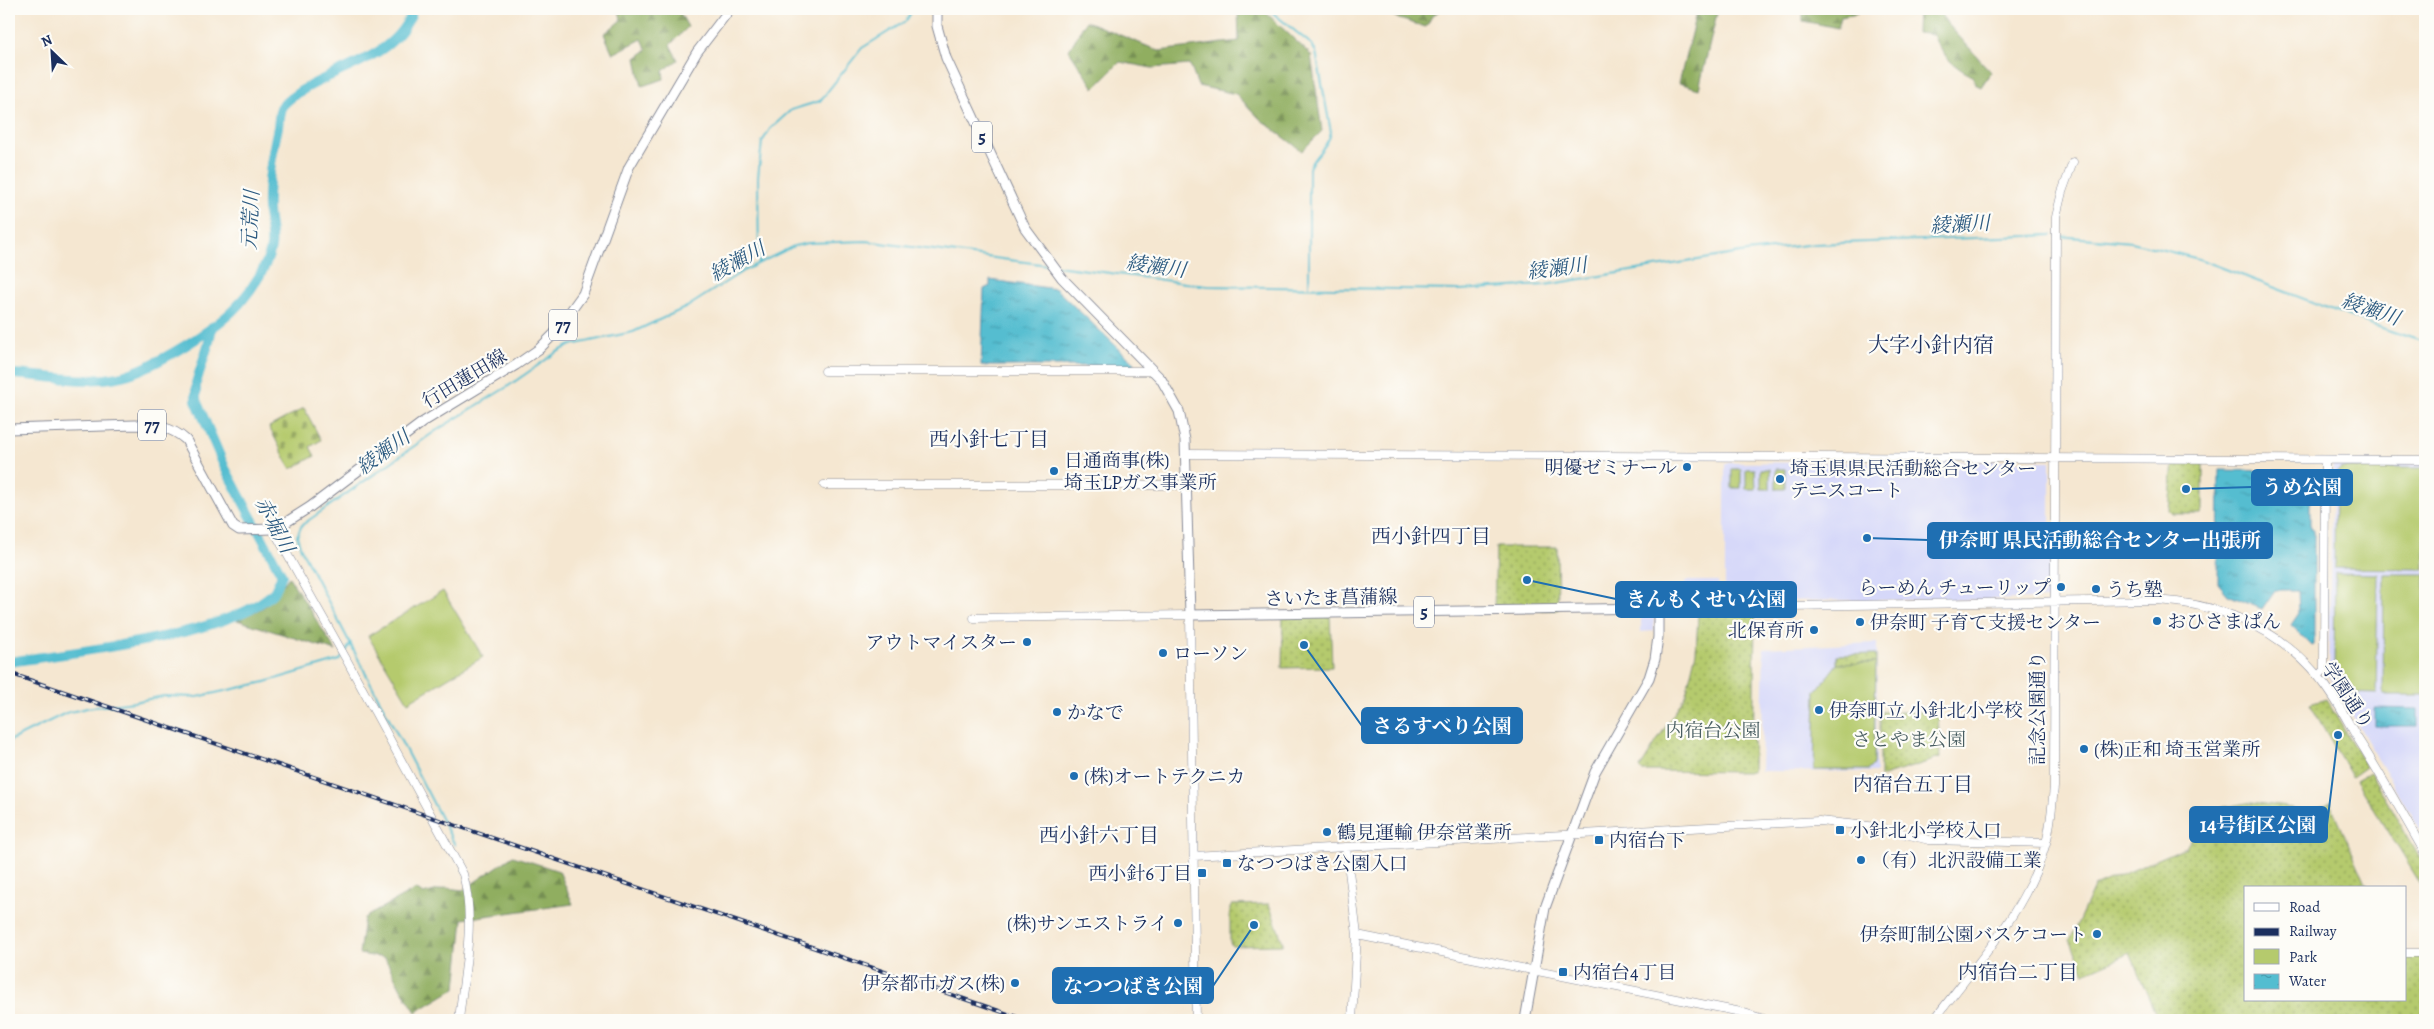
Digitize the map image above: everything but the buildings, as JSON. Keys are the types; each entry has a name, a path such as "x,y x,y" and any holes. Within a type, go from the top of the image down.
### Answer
{"main road":[{"name":"行田蓮田線","path":"9,430 154,425 178,433 186,440 230,522 239,530 270,529 310,507 423,422 539,349 560,328 589,282 630,167 697,52 730,9"},
{"name":"5","path":"937,9 938,31 946,58 1018,214 1046,259 1062,278 1153,371 1166,386 1179,411 1184,430 1186,454 1190,615"},
{"name":"さいたま菖蒲線","path":"1190,615 1658,608"},
{"path":"1525,1020 1545,908 1595,772 1649,678 1655,659 1658,637 1658,608"}],"street":[{"name":"記念公園通り","path":"1934,1020 1979,962 2020,903 2036,872 2046,843 2054,787 2056,217 2062,192 2073,162"},
{"path":"825,371 1153,371"},
{"path":"1186,454 2425,460"},
{"path":"2318,676 2324,670 2325,460"},
{"path":"824,485 1186,485"},
{"path":"270,529 346,656 463,874 469,902 469,921 459,1020"},
{"name":"学園通り","path":"1658,608 2157,600 2206,606 2229,613 2261,629 2292,650 2318,676 2375,765 2425,853"},
{"path":"974,618 1190,615 1196,1020"},
{"path":"1194,856 1820,821 1878,827 1929,840 2046,843"},
{"path":"1346,847 1356,935 1352,1020"},
{"path":"1356,935 1742,1012 1767,1020"},
{"path":"2406,953 2425,953"}],"shaded area":[{"path":"2050,461 2050,599 1725,601 1725,463"},
{"path":"2333,463 2425,464 2425,839 2328,674"},
{"path":"1685,581 1718,581 1717,601 1685,600"},
{"path":"1641,617 1654,617 1654,631 1641,632"},
{"name":"伊奈町立 小針北小学校","path":"1877,643 1876,772 1761,771 1764,648"}],"green space":[{"path":"619,9 678,9 688,27 670,45 678,60 663,71 664,79 642,86 636,58 647,50 642,39 613,54 604,34 621,20"},
{"path":"1238,9 1262,9 1311,55 1322,131 1302,151 1260,119 1236,94 1198,86 1190,65 1152,68 1120,62 1094,88 1069,50 1086,21 1159,51 1239,41"},
{"path":"1381,9 1442,9 1432,16 1426,27 1399,19"},
{"path":"1697,9 1718,9 1699,89 1679,83"},
{"path":"1803,9 1856,9 1857,14 1841,17 1838,28 1803,21"},
{"path":"1918,9 1937,9 1947,23 1991,72 1981,87 1975,84 1973,76 1949,60 1933,35 1917,33"},
{"path":"304,408 321,440 310,447 315,456 291,469 269,427"},
{"path":"2173,462 2203,463 2203,510 2201,514 2172,514 2169,511"},
{"path":"2341,468 2425,468 2425,569 2334,568 2335,474"},
{"name":"埼玉県県民活動総合センター テニスコート","path":"1732,469 1741,469 1741,488 1732,488"},
{"name":"埼玉県県民活動総合センター テニスコート","path":"1746,469 1755,469 1756,489 1746,489"},
{"name":"埼玉県県民活動総合センター テニスコート","path":"1761,469 1770,469 1770,489 1761,489"},
{"name":"埼玉県県民活動総合センター テニスコート","path":"1776,469 1785,469 1785,489 1776,489"},
{"path":"1496,547 1557,547 1558,610 1494,610"},
{"path":"2335,573 2378,574 2376,694 2350,693 2334,672"},
{"path":"2384,574 2425,574 2425,695 2383,695"},
{"path":"289,577 336,651 237,620 264,607"},
{"path":"443,591 483,657 408,702 368,636"},
{"path":"1330,613 1332,667 1282,668 1283,614"},
{"name":"内宿台公園","path":"1755,613 1753,772 1642,771 1640,768 1686,694 1696,652 1698,615"},
{"path":"1876,654 1876,663 1837,664 1837,655"},
{"path":"1876,663 1874,764 1868,770 1814,770 1816,691 1837,664"},
{"path":"2326,699 2366,767 2352,777 2310,704"},
{"name":"さとやま公園","path":"1880,712 1938,712 1940,758 1880,777"},
{"path":"2370,772 2425,867 2425,891 2356,780"},
{"path":"2252,802 2312,811 2330,802 2367,886 2244,886 2244,1002 2406,1002 2406,956 2425,957 2425,1020 2158,1020 2130,953 2085,973 2070,940 2094,887 2186,847 2208,813 2214,809"},
{"path":"513,856 559,871 573,904 463,919 456,988 416,1012 401,989 385,958 359,954 364,918 416,889 423,894 446,888 463,890"},
{"path":"1269,904 1283,943 1282,945 1233,946 1230,943 1230,908 1232,905"}],"water":[{"path":"990,280 1056,289 1134,363 1133,366 981,366 984,289 990,286"},
{"path":"2219,470 2289,471 2290,480 2310,482 2310,525 2314,531 2314,645 2312,646 2291,625 2299,613 2298,590 2275,590 2262,609 2228,595 2218,583"},
{"path":"2375,708 2418,709 2418,726 2375,726"}],"waterway":[{"name":"元荒川","path":"9,374 79,380 108,379 122,376 151,365 185,346 230,313 254,284 263,269 271,247 268,189 281,108 301,91 316,82 381,50 405,26 413,9"},
{"path":"759,263 758,177 762,142 770,129 791,110 820,101 862,48 906,21 913,9"},
{"path":"1268,9 1311,44 1316,52 1331,132 1327,142 1309,168 1309,288"},
{"name":"綾瀬川","path":"1057,266 1208,286 1459,290 1545,285 1747,252 1815,244 2052,235"},
{"name":"綾瀬川","path":"2057,236 2132,242 2199,259 2370,324 2425,342"},
{"name":"綾瀬川","path":"455,845 301,549 297,536 302,525 437,430 507,387 557,352 571,345 633,332 687,307 743,271 794,246 808,243 866,241 1048,265"},
{"name":"赤堀川","path":"9,662 109,647 188,631 224,620 253,607 274,592 282,575 225,468 196,400 196,383 212,327"},
{"name":"綾瀬川","path":"345,653 351,643"},
{"path":"9,741 66,713 164,696 197,697 265,682 340,660 342,657"}],"railway":[{"path":"9,673 1026,1020"}],"place":[{"name":"明優ゼミナール","path":"1687,467"},
{"name":"日通商事(株) 埼玉LPガス事業所","path":"1054,471"},
{"name":"埼玉県県民活動総合センター テニスコート","path":"1780,479"},
{"name":"うめ公園","path":"2186,489"},
{"name":"伊奈町 県民活動総合センター出張所","path":"1867,538"},
{"name":"きんもくせい公園","path":"1527,580"},
{"name":"らーめん チューリップ","path":"2061,587"},
{"name":"うち塾","path":"2096,589"},
{"name":"おひさまぱん","path":"2157,621"},
{"name":"伊奈町 子育て支援センター","path":"1860,622"},
{"name":"北保育所","path":"1814,630"},
{"name":"アウトマイスター","path":"1027,642"},
{"name":"さるすべり公園","path":"1304,645"},
{"name":"ローソン","path":"1163,653"},
{"name":"伊奈町立 小針北小学校","path":"1819,710"},
{"name":"かなで","path":"1057,712"},
{"name":"14号街区公園","path":"2338,735"},
{"name":"(株)正和 埼玉営業所","path":"2084,749"},
{"name":"(株)オートテクニカ","path":"1074,776"},
{"name":"小針北小学校入口","path":"1840,830"},
{"name":"鶴見運輸 伊奈営業所","path":"1327,832"},
{"name":"内宿台下","path":"1599,840"},
{"name":"（有）北沢設備工業","path":"1861,860"},
{"name":"なつつばき公園入口","path":"1227,863"},
{"name":"西小針6丁目","path":"1202,873"},
{"name":"(株)サンエストライ","path":"1178,923"},
{"name":"なつつばき公園","path":"1254,925"},
{"name":"伊奈町制公園バスケコート","path":"2097,934"},
{"name":"内宿台4丁目","path":"1563,972"},
{"name":"伊奈都市ガス(株)","path":"1015,983"}],"district":[{"name":"大字小針内宿","path":"1931,345"},
{"name":"西小針七丁目","path":"989,439"},
{"name":"西小針四丁目","path":"1431,536"},
{"name":"内宿台五丁目","path":"1913,784"},
{"name":"西小針六丁目","path":"1099,835"},
{"name":"内宿台二丁目","path":"2018,972"}]}
